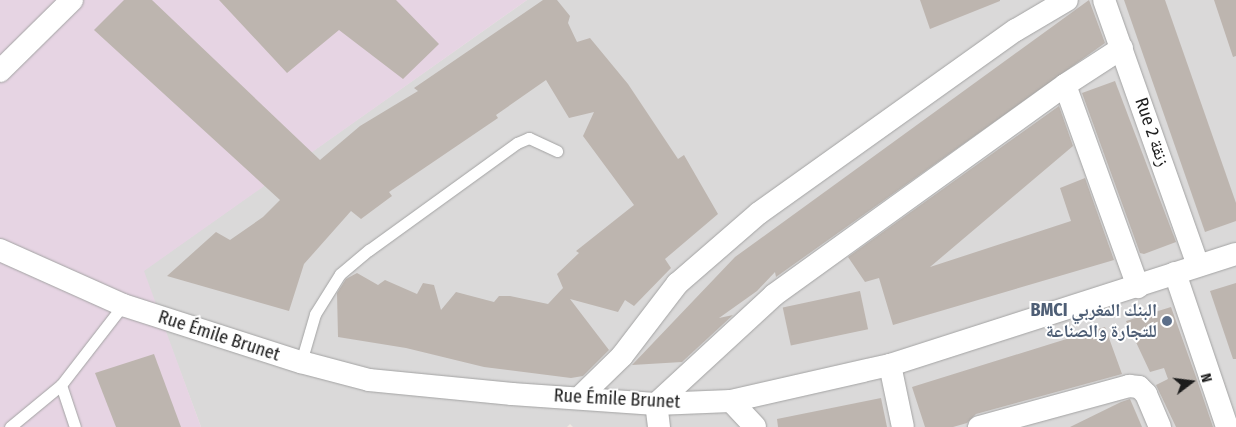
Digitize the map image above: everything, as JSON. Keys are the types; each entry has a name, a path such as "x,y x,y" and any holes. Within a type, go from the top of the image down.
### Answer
{"street":[{"path":"0,71 72,0"},
{"path":"580,398 622,356 677,284 759,213 1016,30 1067,0"},
{"name":"Rue 2 زنقة","path":"1104,0 1198,265"},
{"path":"659,427 656,404 774,295 1065,85 1122,48"},
{"path":"1065,85 1138,287"},
{"name":"Rue Émile Brunet","path":"0,250 123,305 301,362 370,380 656,404 731,401 890,364 1138,287 1198,265 1236,254"},
{"path":"1175,273 1227,427"},
{"path":"890,364 903,427"},
{"path":"979,427 1129,386 1139,387 1146,394 1160,427"},
{"path":"731,401 755,427"}],"lane":[{"path":"301,362 315,314 340,274 354,262 517,143 529,138 557,151"},
{"path":"10,427 61,385 123,305"},
{"path":"61,385 75,427"}],"shaded area":[{"path":"0,0 527,0 144,271 201,427 0,427"},
{"path":"527,0 1236,0 1236,427 573,427 570,424 567,427 201,427 143,271"}],"building":[{"path":"124,0 152,0 320,160 360,126 418,91 414,88 543,0 557,0 570,16 568,23 577,42 590,38 628,84 678,159 684,155 718,214 665,259 671,268 634,306 625,300 618,312 570,299 609,350 583,376 571,378 484,367 406,348 338,337 337,293 346,279 357,273 378,285 385,280 417,294 423,283 434,285 441,310 456,292 494,302 499,296 510,296 548,304 563,288 557,274 579,253 576,251 634,205 583,136 594,112 569,118 546,80 496,115 498,118 389,192 392,196 361,219 351,211 304,264 289,311 167,276 216,232 230,240 263,217 280,200 94,30"},
{"path":"219,0 396,0 439,44 403,79 339,30 287,73"},
{"path":"920,0 1000,0 1000,1 930,29"},
{"path":"1089,0 1105,43 776,277 775,272 757,291 719,318 733,315 682,362 632,365 735,257"},
{"path":"1124,0 1165,0 1236,203 1236,221 1205,232"},
{"path":"1214,0 1236,0 1236,56 1233,57"},
{"path":"1115,81 1176,242 1144,254 1140,253 1082,93"},
{"path":"1059,106 1073,146 930,267 1071,221 1060,188 1085,178 1114,260 893,325 879,278 865,282 848,257"},
{"path":"1236,283 1236,359 1233,359 1210,291"},
{"path":"860,291 868,329 791,346 783,307"},
{"path":"1171,307 1213,427 1176,427 1156,385 1168,379 1164,368 1150,372 1126,321"},
{"path":"1105,327 1122,374 976,414 967,423 953,427 925,427 912,387"},
{"path":"154,354 181,427 116,427 95,373"},
{"path":"881,398 887,427 778,427 777,419"},
{"path":"1130,399 1142,427 1070,427 1121,402"}],"place":[{"name":"BMCI البنك المغربي للتجارة والصناعة","path":"1167,321"}]}
